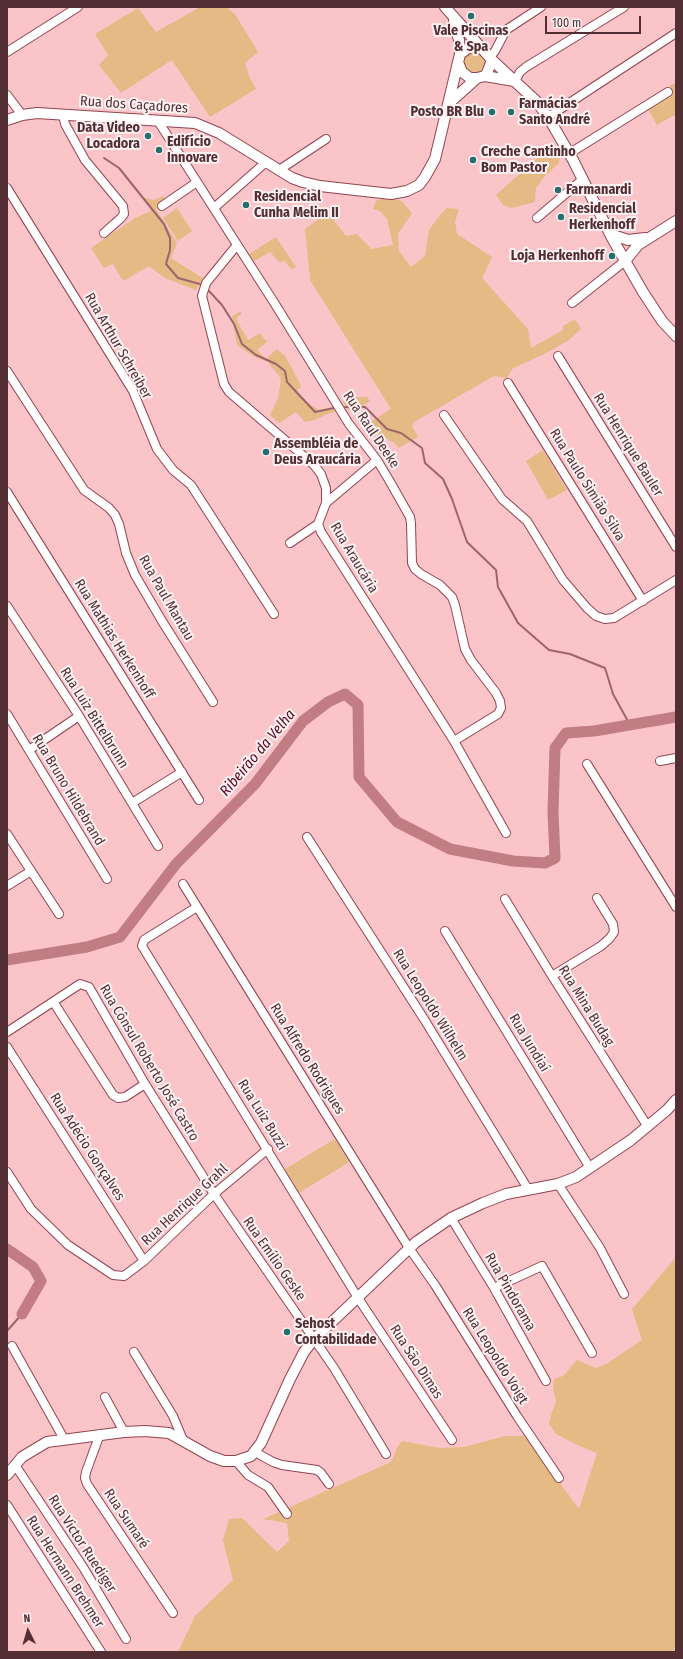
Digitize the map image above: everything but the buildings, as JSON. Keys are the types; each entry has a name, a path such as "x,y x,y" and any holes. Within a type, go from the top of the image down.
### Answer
{"main road":[{"path":"445,7 453,18 491,59 536,101 548,117 570,154 625,261 655,311 676,336"},
{"path":"453,18 459,40 459,58 462,72 470,78 481,77 515,81"},
{"path":"459,58 470,47 480,47"},
{"name":"Rua dos Caçadores","path":"7,120 22,115 37,114 187,122 201,125 219,133 292,178 320,186 391,194 406,191 419,185 432,166 459,58"},
{"path":"448,104 489,70 491,59"},
{"path":"625,261 633,249 647,238 676,221"},
{"path":"610,234 628,240 647,238"},
{"path":"7,1474 25,1454 47,1442 124,1432 158,1431 170,1434 210,1456 224,1461 243,1460 255,1452 261,1443 304,1352 314,1339 409,1248 451,1218 506,1194 558,1184 576,1177 648,1127 676,1100"}],"street":[{"path":"7,52 78,7"},
{"path":"491,59 506,30 541,7"},
{"path":"515,81 520,72 526,67 624,7"},
{"path":"548,117 676,33"},
{"path":"570,154 668,92"},
{"path":"7,95 22,115"},
{"path":"64,115 65,124 85,160 123,206 124,214 104,233"},
{"name":"Rua Raul Deeke","path":"158,121 349,424 377,460 410,517 412,563 415,569 420,574 440,585 452,597 465,649 500,701 498,714 454,741"},
{"path":"279,170 326,139"},
{"path":"214,208 266,162"},
{"path":"537,218 583,179"},
{"path":"162,206 197,182"},
{"name":"Rua Arthur Schreiber","path":"7,188 133,391 157,450 173,470 191,485 274,614"},
{"name":"Rua Araucária","path":"237,245 206,283 202,296 224,384 229,392 314,465 321,474 326,488 326,502 318,524 326,541 454,741 506,833"},
{"path":"572,303 625,261"},
{"name":"Rua Henrique Bauler","path":"558,356 676,547"},
{"name":"Rua Paul Mantau","path":"7,371 84,490 110,508 115,515 126,553 135,575 213,702"},
{"name":"Rua Paulo Simião Silva","path":"508,383 643,601"},
{"path":"444,415 502,500 527,522 563,580 587,608 596,616 605,619 614,618 676,580"},
{"path":"326,502 377,460"},
{"name":"Rua Mathias Herkenhoff","path":"7,492 200,800"},
{"path":"290,543 318,524"},
{"name":"Rua Luiz Bittelbrunn","path":"7,606 79,716 158,846"},
{"name":"Rua Bruno Hildebrand","path":"7,714 107,879"},
{"path":"29,750 79,716"},
{"path":"660,761 676,758"},
{"path":"587,764 676,907"},
{"path":"132,803 182,772"},
{"path":"7,834 59,914"},
{"name":"Rua Leopoldo Wilhelm","path":"307,837 424,1019 528,1189"},
{"path":"7,886 31,871"},
{"name":"Rua Alfredo Rodrigues","path":"183,884 409,1248"},
{"path":"552,976 601,946 614,932 613,924 597,898"},
{"name":"Rua Mina Budag","path":"505,899 648,1127"},
{"name":"Rua Luiz Buzzi","path":"196,907 144,940 142,946 268,1149 358,1298"},
{"name":"Rua Jundiaí","path":"445,931 590,1168"},
{"name":"Rua Cônsul Roberto José Castro","path":"7,1032 54,1003 80,984 89,987 145,1084 214,1194"},
{"path":"54,1003 113,1095 118,1098 125,1097 145,1084"},
{"name":"Rua Adécio Gonçalves","path":"7,1047 144,1261"},
{"name":"Rua Henrique Grahl","path":"7,1172 31,1210 68,1245 113,1275 119,1277 124,1276 144,1261 214,1194 268,1149"},
{"path":"558,1184 600,1248 624,1294"},
{"name":"Rua Emílio Geske","path":"214,1194 334,1368 386,1454"},
{"name":"Rua Pindorama","path":"451,1218 494,1288 546,1381"},
{"name":"Rua Leopoldo Voigt","path":"409,1248 435,1284 517,1416 559,1478"},
{"path":"494,1288 542,1266 592,1353"},
{"name":"Rua São Dimas","path":"358,1298 452,1440"},
{"path":"12,1346 64,1439"},
{"path":"134,1352 173,1416 183,1440"},
{"path":"105,1397 124,1432"},
{"name":"Rua Sumaré","path":"100,1434 86,1472 85,1478 87,1484 173,1613"},
{"path":"255,1452 273,1462 282,1465 317,1470 321,1472 329,1484"},
{"path":"236,1461 248,1475 268,1487 287,1514"},
{"name":"Rua Victor Ruediger","path":"15,1465 83,1567 126,1639"},
{"name":"Rua Hermann Brehmer","path":"7,1506 101,1652"}],"shaded area":[{"path":"200,7 226,7 235,14 258,52 245,63 249,76 256,89 210,117 172,60 121,93 99,65 108,55 95,34 138,8 156,32"},
{"path":"477,51 485,58 485,68 482,72 470,72 464,63 464,57 468,52"},
{"path":"676,82 676,114 657,125 648,109 671,93 668,87"},
{"path":"554,143 560,153 559,163 544,177 536,188 535,202 512,208 503,205 496,195"},
{"path":"163,196 165,198 156,209 177,243 171,258 203,278 196,290 165,278 149,266 123,281 113,264 104,268 91,248 135,218 151,211 144,198 154,200"},
{"path":"386,197 402,201 412,213 398,234 399,251 411,267 425,256 429,230 440,215 447,208 459,209 455,222 457,234 492,257 482,278 528,329 531,348 563,330 563,326 575,319 581,329 569,340 512,369 507,378 494,376 414,422 412,426 418,437 398,448 395,443 374,432 374,426 370,422 391,409 310,280 305,229 330,211 335,222 346,236 357,234 371,249 393,245 387,219 380,211 373,209 376,201"},
{"path":"177,208 192,231 178,241 163,218"},
{"path":"276,237 296,267 291,269 285,261 279,262 270,252 254,261 249,254"},
{"path":"241,311 241,314 236,319 248,340 260,333 267,342 257,350 266,359 277,349 285,356 301,386 297,391 308,403 319,410 333,407 335,412 315,420 305,422 296,412 279,423 270,415 278,398 281,379 268,362 253,356 237,345 232,316"},
{"path":"367,397 370,401 360,408 348,410 343,402 350,398"},
{"path":"543,450 567,490 548,500 526,461"},
{"path":"335,1139 349,1162 299,1193 285,1169"},
{"path":"676,1257 676,1652 178,1652 195,1616 233,1580 223,1540 229,1519 242,1518 277,1552 289,1541 287,1523 263,1519 391,1462 398,1446 402,1441 440,1448 463,1447 506,1436 525,1436 579,1509 597,1453 556,1434 549,1424 556,1402 553,1388 554,1379 563,1376 577,1360 596,1368 608,1363 642,1340 632,1309"}],"waterway":[{"path":"104,158 119,168 164,224 170,238 170,250 166,264 178,278 200,284"},
{"path":"208,290 222,305 234,324 242,344 256,355 276,364 285,371 287,382 315,412 334,408"},
{"path":"345,407 365,407 387,429 401,433 422,448 425,463 443,479 452,499 467,542 496,570 498,587 518,623 549,650 570,654 605,668 613,694 630,725"},
{"name":"Ribeirão da Velha","path":"7,960 87,947 120,937 176,864 255,784 303,721 328,702 345,694 358,705 359,777 397,822 450,849 513,861 545,863 555,858 553,812 555,748 566,733 594,731 676,717"},
{"name":"Ribeirão da Velha","path":"7,1249 33,1267 41,1281 22,1314"},
{"name":"Ribeirão da Velha","path":"7,1331 22,1314"}],"place":[{"name":"Vale Piscinas & Spa","path":"471,16"},
{"name":"Posto BR Blu","path":"492,112"},
{"name":"Farmácias Santo André","path":"511,112"},
{"name":"Data Video Locadora","path":"148,136"},
{"name":"Edifício Innovare","path":"159,150"},
{"name":"Creche Cantinho Bom Pastor","path":"473,160"},
{"name":"Farmanardi","path":"558,190"},
{"name":"Residencial Cunha Melim II","path":"246,205"},
{"name":"Residencial Herkenhoff","path":"561,217"},
{"name":"Loja Herkenhoff","path":"612,256"},
{"name":"Assembléia de Deus Araucária","path":"266,452"},
{"name":"Sehost Contabilidade","path":"287,1332"}]}
